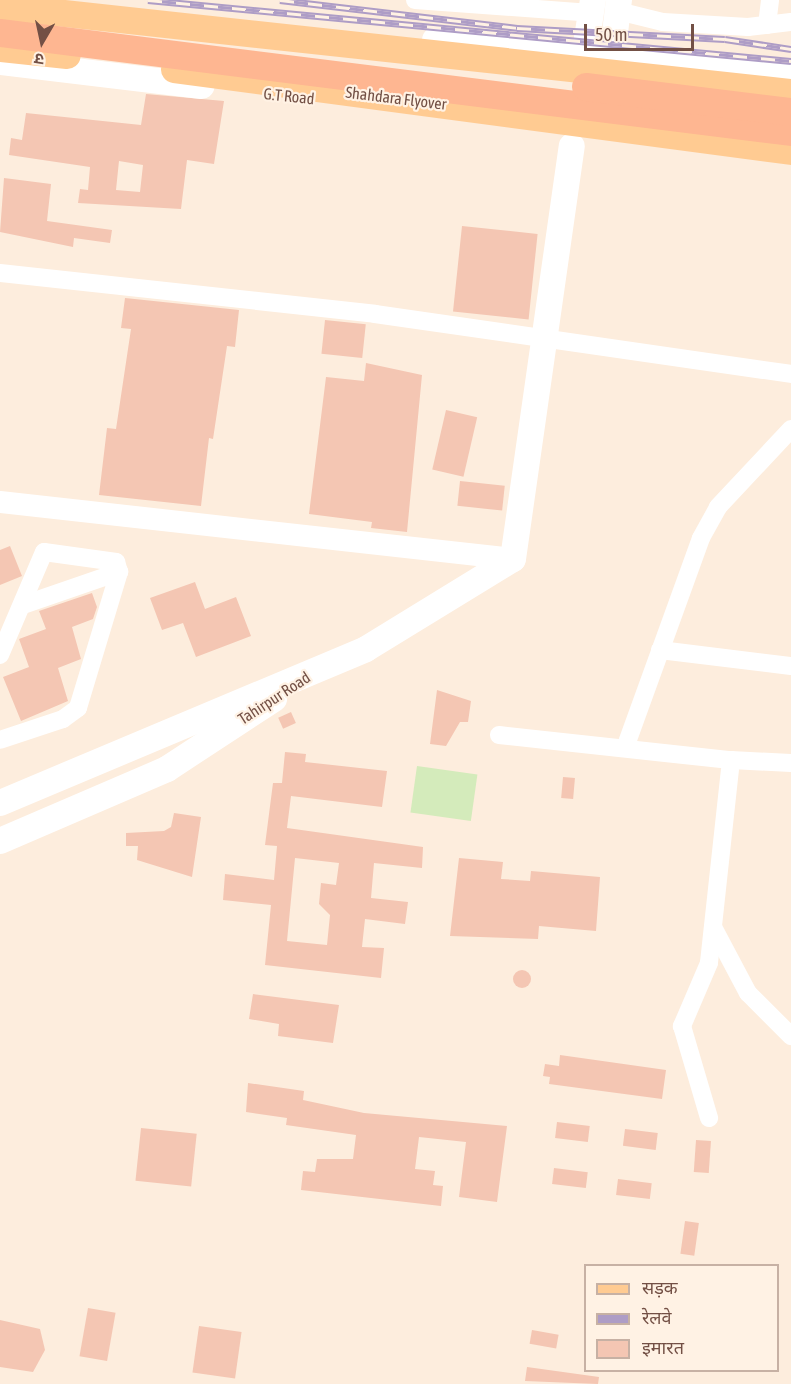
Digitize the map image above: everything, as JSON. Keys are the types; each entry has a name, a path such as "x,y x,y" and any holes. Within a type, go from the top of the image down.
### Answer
{"highway":[{"name":"Shahdara Flyover","path":"0,19 791,112"},
{"name":"Shahdara Flyover","path":"0,33 791,132"}],"main road":[{"path":"56,0 791,77"},
{"path":"598,135 619,5"},
{"path":"0,6 791,92"},
{"path":"326,664 366,649 513,559 570,139 592,7"},
{"name":"Shahdara Flyover","path":"0,48 791,151"},
{"name":"G.T Road","path":"0,62 570,139"},
{"path":"570,139 598,135 791,160"},
{"name":"Tahirpur Road","path":"0,803 326,664"},
{"name":"Tahirpur Road","path":"0,841 167,768 326,664"},
{"path":"193,720 204,744"}],"street":[{"path":"416,0 592,7"},
{"path":"767,25 770,0"},
{"path":"619,5 663,22 767,25 791,22"},
{"path":"0,273 375,315 543,342 791,374"},
{"path":"625,748 700,538 718,507 791,429"},
{"path":"0,502 513,559"},
{"path":"0,655 44,552 116,562 119,572 78,708 63,719 0,740"},
{"path":"23,605 119,572"},
{"path":"660,650 791,666"},
{"path":"499,735 791,763"},
{"path":"709,1118 682,1026 709,963 731,759"},
{"path":"713,927 748,993 791,1036"}],"green space":[{"path":"417,766 477,774 471,821 410,813"}],"building":[{"path":"146,94 224,101 214,164 187,160 181,209 78,203 80,189 88,190 90,167 9,155 11,138 22,140 26,113 141,125","holes":["119,161 143,165 140,192 116,190"]},
{"path":"4,178 51,184 47,221 112,230 110,243 74,238 73,247 0,232"},
{"path":"462,226 538,234 529,319 453,312"},
{"path":"125,298 239,310 235,347 227,346 213,439 209,438 201,506 99,495 107,428 116,429 131,329 121,328"},
{"path":"325,320 366,324 362,358 321,354"},
{"path":"366,363 422,375 407,532 371,528 372,522 309,514 326,377 364,381"},
{"path":"446,410 477,417 463,477 432,469"},
{"path":"460,481 505,486 502,511 457,506"},
{"path":"10,546 22,576 0,585 0,550"},
{"path":"195,582 205,609 236,597 251,636 196,657 183,623 162,630 150,598"},
{"path":"92,593 97,607 93,619 72,627 81,659 58,668 68,701 21,721 3,677 29,667 19,639 46,629 39,611"},
{"path":"437,690 471,701 468,722 460,722 446,746 430,744"},
{"path":"291,712 296,723 283,729 278,718"},
{"path":"285,752 306,754 305,762 387,771 382,807 291,796 287,828 423,847 422,868 374,863 371,898 408,902 405,924 365,919 362,947 384,948 381,978 265,965 271,905 223,900 225,874 274,880 277,846 265,845 273,783 282,783","holes":["295,858 339,863 336,885 321,883 319,904 330,915 327,945 287,941"]},
{"path":"563,777 575,778 573,799 561,798"},
{"path":"174,813 201,817 192,877 137,860 138,846 126,846 126,833 164,831 171,827"},
{"path":"459,858 503,862 501,879 530,881 531,871 600,877 596,931 539,926 538,939 450,936"},
{"path":"518,970 526,970 531,975 529,986 518,988 513,983 513,975"},
{"path":"253,994 339,1005 333,1043 278,1036 279,1024 249,1019"},
{"path":"560,1055 666,1070 662,1099 549,1084 550,1077 543,1076 545,1064 559,1066"},
{"path":"248,1083 304,1091 303,1100 364,1113 507,1126 497,1202 459,1197 466,1142 419,1137 415,1169 435,1171 433,1185 443,1186 441,1206 301,1190 303,1171 315,1172 317,1159 353,1159 356,1135 286,1125 287,1118 246,1112"},
{"path":"557,1122 590,1126 588,1142 555,1138"},
{"path":"141,1128 197,1134 191,1187 135,1181"},
{"path":"625,1129 658,1133 656,1150 623,1146"},
{"path":"696,1140 711,1141 709,1173 694,1172"},
{"path":"554,1168 588,1172 586,1188 552,1184"},
{"path":"618,1179 652,1183 650,1199 616,1195"},
{"path":"685,1221 699,1223 694,1256 680,1254"},
{"path":"88,1308 116,1313 107,1361 79,1356"},
{"path":"0,1320 40,1329 45,1350 33,1372 0,1367"},
{"path":"199,1326 242,1332 235,1379 192,1373"},
{"path":"532,1330 559,1335 556,1348 530,1344"},
{"path":"527,1367 599,1377 598,1384 525,1381"}],"railway":[{"path":"148,0 791,61"},
{"path":"280,0 517,28 725,39 791,49"}]}
